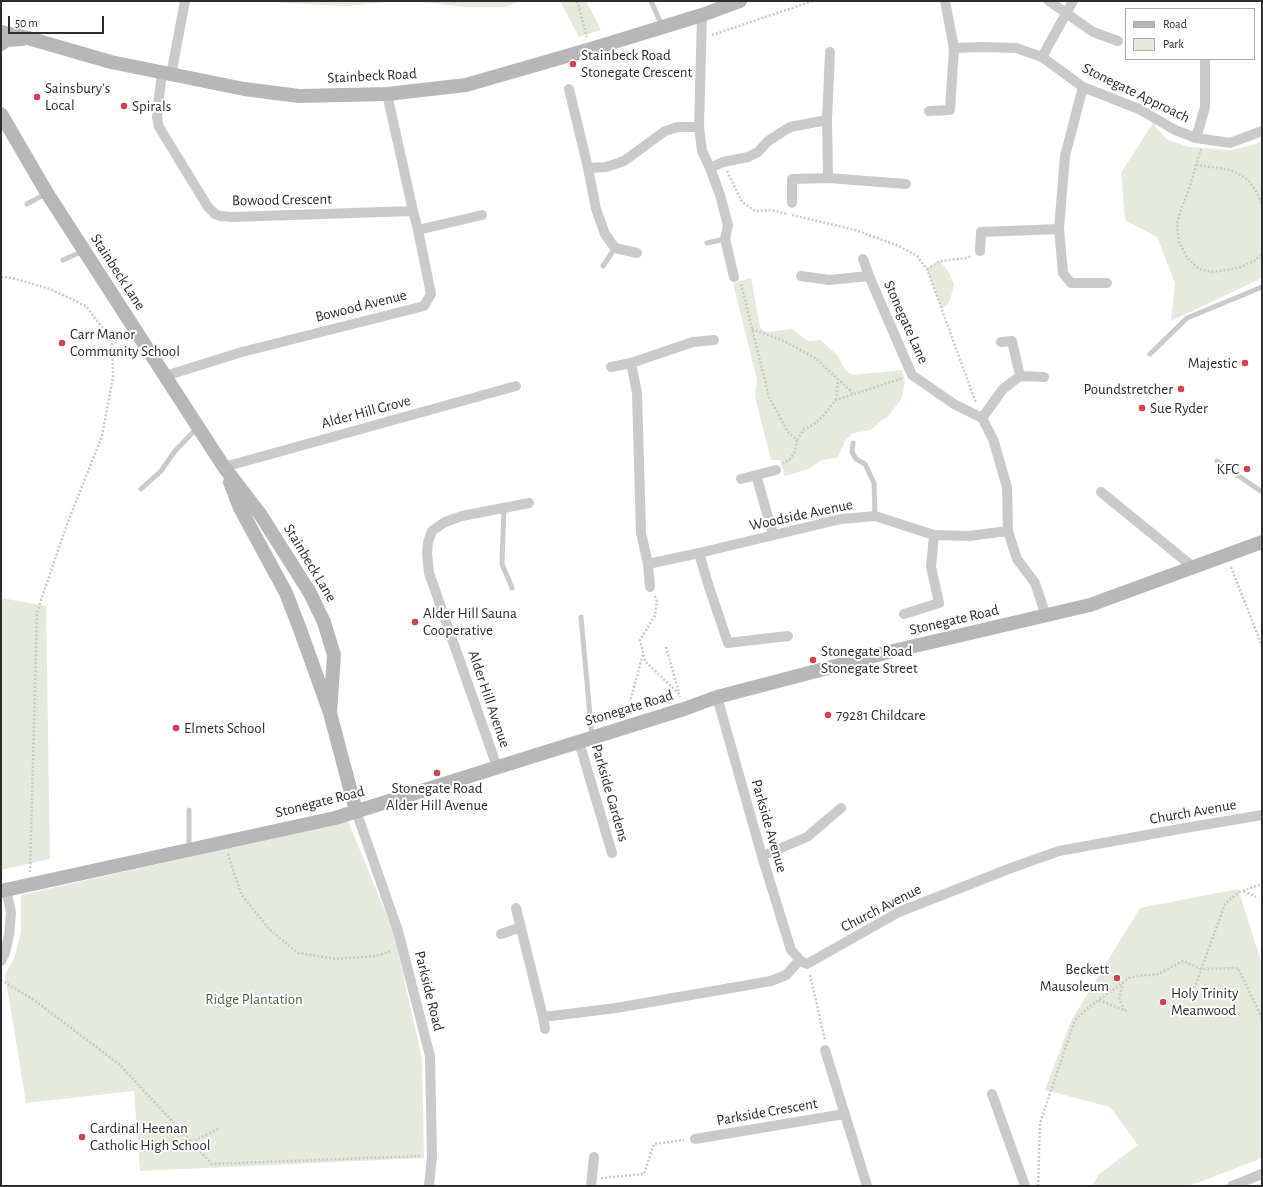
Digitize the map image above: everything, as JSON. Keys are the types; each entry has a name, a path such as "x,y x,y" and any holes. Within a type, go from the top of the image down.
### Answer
{"street":[{"name":"Bowood Crescent","path":"185,1 158,105 157,118 159,127 208,207 215,214 232,217 413,211"},
{"name":"Stainbeck Road","path":"1,32 28,38 111,62 244,89 299,96 387,94 466,85 702,15 740,1"},
{"path":"929,111 950,110 954,48 946,1"},
{"path":"1049,1 1093,32 1118,41"},
{"path":"1042,57 1073,1"},
{"path":"702,15 699,127 702,151 720,195 728,225 725,239 734,277"},
{"path":"1,44 6,40 28,38"},
{"name":"Stonegate Approach","path":"954,48 1016,48 1042,57 1083,86 1139,109 1175,130 1199,139 1230,143 1262,131"},
{"path":"828,178 827,120 830,52"},
{"path":"1199,139 1204,107 1205,60"},
{"path":"1083,86 1065,156 1059,229 1063,273 1070,283 1107,283"},
{"path":"569,89 596,209 604,234 615,248 637,253"},
{"name":"Bowood Avenue","path":"165,376 242,352 424,306 431,294 387,94"},
{"name":"Stainbeck Lane","path":"1,114 47,193 165,376 224,467 260,514 310,593 324,622 334,655 330,713"},
{"path":"710,168 723,162 748,157 758,152 768,141 790,127 827,120"},
{"path":"588,168 606,166 624,161 665,131 678,127 699,127"},
{"path":"792,203 792,179 828,178 906,184"},
{"path":"418,230 482,214"},
{"path":"980,250 981,232 1059,229"},
{"name":"Stonegate Lane","path":"863,259 912,375 954,404 982,418"},
{"name":"Stonegate Lane","path":"800,276 829,280 869,276"},
{"path":"611,367 632,363 693,342 714,340"},
{"path":"1001,342 1012,341 1020,376"},
{"path":"632,363 637,393 641,533 648,564 650,587"},
{"path":"1044,377 1020,376 1003,389 982,418 993,439 1007,487 1008,531 1017,560 1035,583 1046,616"},
{"name":"Alder Hill Grove","path":"224,467 516,386"},
{"name":"Stainbeck Lane","path":"224,467 240,508 286,593 302,632 330,713 356,811"},
{"path":"741,479 776,470"},
{"path":"756,476 773,534"},
{"path":"1101,492 1193,567"},
{"name":"Alder Hill Avenue","path":"497,767 429,573 426,553 432,531 445,522 462,516 529,503"},
{"name":"Woodside Avenue","path":"648,564 841,519 875,516 934,535 969,536 1008,531"},
{"path":"904,614 938,603 931,567 934,535"},
{"name":"Stonegate Road","path":"4,890 335,818 717,698 893,651 1090,605 1262,542"},
{"path":"699,553 728,643 788,636"},
{"name":"Parkside Avenue","path":"717,698 762,856 791,950 804,962"},
{"name":"Parkside Gardens","path":"579,742 612,854"},
{"path":"762,856 807,837 841,808"},
{"name":"Parkside Road","path":"356,811 398,931 430,1056 432,1156 429,1186"},
{"name":"Church Avenue","path":"544,1017 616,1008 771,981 786,975 804,962 899,912 1058,851 1262,815"},
{"path":"1,961 5,953 9,935 11,912 4,890"},
{"path":"516,908 544,1017 545,1029"},
{"path":"501,934 522,927"},
{"name":"Parkside Crescent","path":"825,1050 867,1186"},
{"path":"992,1094 1025,1186"},
{"name":"Parkside Crescent","path":"695,1139 844,1114"},
{"path":"592,1182 594,1158"},
{"path":"1235,1186 1262,1174"}],"lane":[{"path":"651,1 662,27"},
{"path":"27,204 47,193"},
{"path":"707,244 725,239"},
{"path":"603,266 615,248"},
{"path":"63,260 84,250"},
{"path":"1150,354 1187,318 1262,287"},
{"path":"141,489 161,471 175,451 198,427"},
{"path":"853,443 852,452 856,459 865,464 874,483 875,516"},
{"path":"1217,461 1262,492"},
{"path":"504,507 502,564 512,588"},
{"path":"581,617 593,738"},
{"path":"189,810 189,850"}],"path":[{"path":"454,1 466,1"},
{"path":"577,1 591,49"},
{"path":"701,39 813,1"},
{"path":"1199,139 1196,165 1177,224 1179,242 1187,258 1199,269 1211,272 1241,267 1262,256"},
{"path":"1196,165 1226,169 1238,173 1248,180 1256,191 1262,204"},
{"path":"926,269 940,261 967,258 980,250"},
{"path":"1,277 12,278 50,289 86,306 112,340 113,377 102,436 66,527 37,612 30,885"},
{"path":"734,277 740,277 769,397 788,432 797,440"},
{"path":"752,329 784,341 815,358 838,381 853,393"},
{"path":"776,470 790,459 795,452 797,440 804,429 813,425 823,416 836,400 853,393 912,375"},
{"path":"836,400 838,381"},
{"path":"1226,555 1262,646"},
{"path":"650,587 657,602 655,616 640,640 646,661 679,694"},
{"path":"666,646 684,709"},
{"path":"638,723 631,698 644,654"},
{"path":"224,842 241,894 269,929 298,953 337,959 375,956 402,949"},
{"path":"1193,992 1225,904 1239,892 1262,884"},
{"path":"1244,890 1256,897"},
{"path":"1038,1186 1040,1123 1075,1020 1122,982 1137,976 1158,974 1183,961 1201,969 1238,968 1262,1018"},
{"path":"804,962 826,1042 825,1050"},
{"path":"1,980 34,1000 119,1064 212,1164 432,1156"},
{"path":"1122,982 1119,998 1124,1010"},
{"path":"1099,1000 1128,1012"},
{"path":"191,1142 220,1128"},
{"path":"592,1182 644,1174 654,1144 695,1139"}],"green space":[{"path":"267,1 399,1 345,6"},
{"path":"415,1 521,1 505,7 464,7"},
{"path":"560,1 586,1 601,30 579,37"},
{"path":"1153,123 1166,139 1189,147 1229,150 1253,145 1262,141 1262,278 1171,321 1175,283 1157,237 1125,220 1121,173"},
{"path":"940,261 948,271 954,284 948,304 942,309 927,269"},
{"path":"751,278 760,328 767,332 792,329 808,341 821,340 838,356 845,370 853,375 902,370 905,381 902,398 887,418 882,420 871,430 853,433 845,441 838,457 820,461 809,469 785,476 780,460 771,460 755,397 757,380 733,283"},
{"path":"1,598 46,606 50,859 1,870"},
{"name":"Ridge Plantation","path":"348,821 394,933 422,1059 424,1158 140,1171 134,1091 26,1103 5,975 15,956 21,931 21,895"},
{"path":"1238,889 1262,964 1262,1157 1188,1186 1092,1186 1099,1174 1138,1145 1110,1107 1045,1090 1071,1021 1140,908"}],"place":[{"name":"Stainbeck Road Stonegate Crescent","path":"573,64"},
{"name":"Sainsbury's Local","path":"37,97"},
{"name":"Spirals","path":"124,106"},
{"name":"Carr Manor Community School","path":"62,343"},
{"name":"Majestic","path":"1245,363"},
{"name":"Poundstretcher","path":"1181,389"},
{"name":"Sue Ryder","path":"1142,408"},
{"name":"KFC","path":"1247,469"},
{"name":"Alder Hill Sauna Cooperative","path":"415,622"},
{"name":"Stonegate Road Stonegate Street","path":"813,660"},
{"name":"79281 Childcare","path":"828,715"},
{"name":"Elmets School","path":"176,728"},
{"name":"Stonegate Road Alder Hill Avenue","path":"437,773"},
{"name":"Beckett Mausoleum","path":"1117,978"},
{"name":"Holy Trinity Meanwood","path":"1163,1002"},
{"name":"Cardinal Heenan Catholic High School","path":"82,1137"}]}
